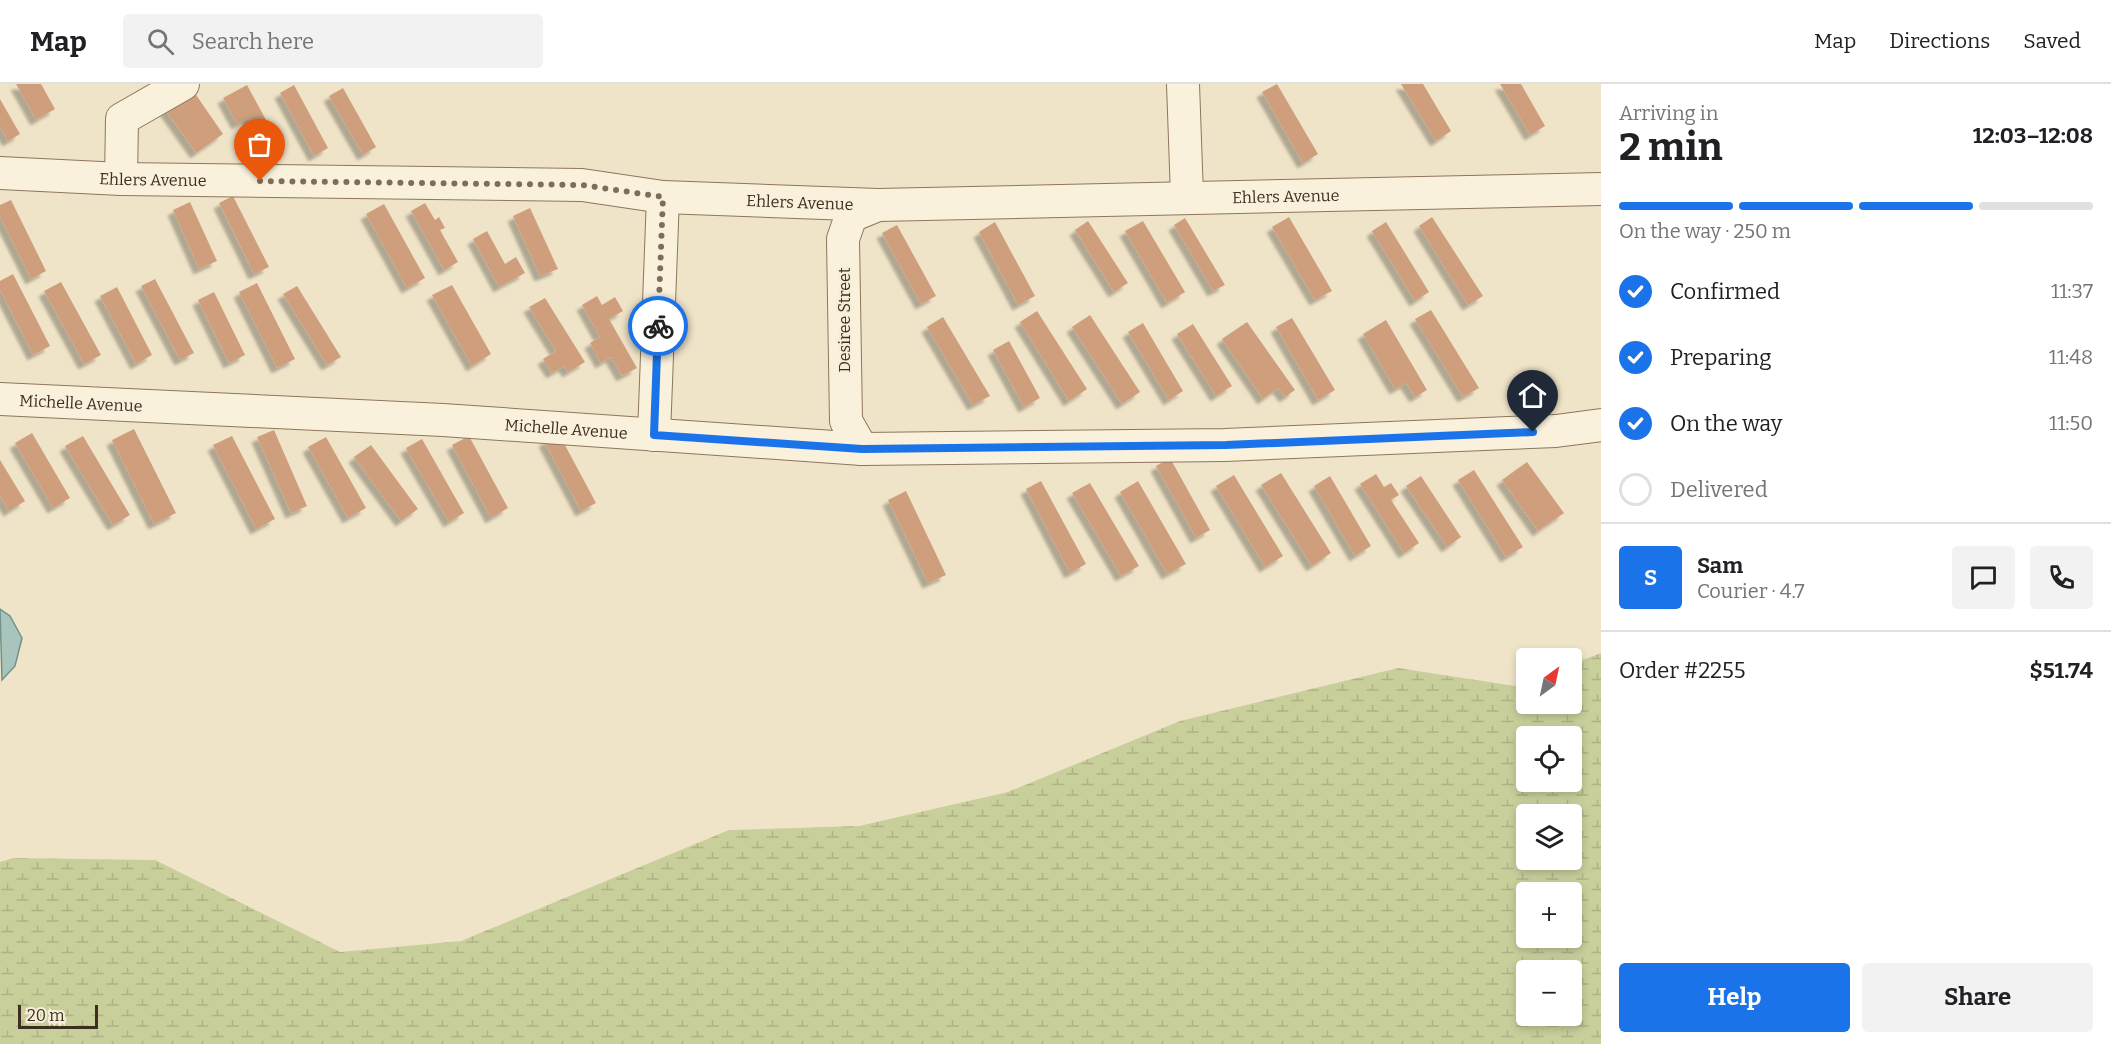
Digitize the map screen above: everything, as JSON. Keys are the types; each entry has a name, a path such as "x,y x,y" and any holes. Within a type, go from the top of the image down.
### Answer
{"street":[{"path":"121,179 122,119 183,84"},
{"path":"1183,84 1187,196"},
{"name":"Ehlers Avenue","path":"0,173 121,179 582,185 663,197 878,205 1187,196 1601,189"},
{"path":"654,435 663,197"},
{"name":"Desiree Street","path":"862,449 846,421 843,239 851,216 878,205"},
{"name":"Michelle Avenue","path":"0,399 443,420 862,449 1226,445 1556,431 1601,424"}],"green space":[{"path":"1601,653 1601,1044 0,1044 0,862 13,858 155,860 340,952 461,941 729,830 859,826 1008,792 1180,721 1398,668 1515,686 1516,714 1582,714 1582,660"}],"water":[{"path":"0,609 10,616 22,638 15,666 2,680"}],"building":[{"path":"16,84 41,84 55,109 36,120"},
{"path":"1277,84 1318,154 1303,163 1262,92"},
{"path":"1401,84 1423,84 1451,131 1436,141"},
{"path":"1500,84 1521,84 1545,126 1530,135"},
{"path":"247,85 280,146 267,153 248,118 237,124 223,98"},
{"path":"294,85 328,148 314,156 280,93"},
{"path":"343,88 376,147 363,155 329,96"},
{"path":"192,89 223,134 196,153 164,108"},
{"path":"0,99 20,134 8,141 0,127"},
{"path":"233,196 269,267 254,274 219,203"},
{"path":"11,200 46,271 31,279 0,217 0,205"},
{"path":"190,202 217,261 199,269 173,210"},
{"path":"425,203 435,220 439,217 445,228 440,230 458,262 444,270 411,211"},
{"path":"384,204 425,278 407,288 366,214"},
{"path":"530,208 558,269 540,276 513,216"},
{"path":"1289,217 1332,291 1315,300 1272,227"},
{"path":"1432,217 1483,296 1468,305 1419,226"},
{"path":"1185,218 1225,285 1213,291 1174,225"},
{"path":"1088,221 1128,283 1114,292 1075,230"},
{"path":"1143,221 1185,292 1167,303 1125,231"},
{"path":"995,222 1035,296 1018,305 979,232"},
{"path":"1386,222 1429,292 1415,301 1372,231"},
{"path":"897,225 936,296 921,304 882,233"},
{"path":"487,231 505,264 516,257 525,273 499,287 473,239"},
{"path":"13,274 50,346 33,355 0,290 0,281"},
{"path":"155,279 194,353 180,360 141,286"},
{"path":"61,282 101,355 84,364 44,291"},
{"path":"257,283 295,359 277,368 239,292"},
{"path":"452,285 491,354 472,366 432,295"},
{"path":"297,286 341,357 327,365 283,294"},
{"path":"117,287 152,355 136,364 100,296"},
{"path":"214,292 245,355 229,363 198,300"},
{"path":"597,296 602,305 615,297 623,311 609,319 637,368 622,376 611,357 601,363 590,343 600,337 582,305"},
{"path":"545,298 585,362 568,372 564,366 552,373 543,359 556,351 529,307"},
{"path":"1431,310 1479,388 1463,397 1415,319"},
{"path":"1037,311 1087,389 1069,401 1020,322"},
{"path":"1090,315 1140,392 1122,404 1072,327"},
{"path":"943,317 990,396 973,405 927,327"},
{"path":"1292,318 1335,390 1318,400 1276,327"},
{"path":"1386,320 1427,390 1415,397 1406,383 1395,389 1363,334"},
{"path":"1247,322 1295,390 1285,397 1278,388 1263,399 1222,339"},
{"path":"1143,323 1183,391 1169,400 1128,332"},
{"path":"1193,324 1232,386 1216,396 1177,334"},
{"path":"1009,341 1040,398 1024,407 993,350"},
{"path":"134,429 176,513 154,524 112,440"},
{"path":"274,430 307,506 291,513 257,437"},
{"path":"32,433 70,498 53,508 15,443"},
{"path":"559,434 596,503 581,511 544,441"},
{"path":"83,436 130,515 113,525 65,446"},
{"path":"232,436 275,519 256,529 213,445"},
{"path":"469,436 508,508 491,518 452,445"},
{"path":"326,437 366,508 348,518 308,447"},
{"path":"422,439 464,513 449,522 406,448"},
{"path":"371,445 418,509 401,521 354,457"},
{"path":"1170,458 1210,530 1196,538 1156,466"},
{"path":"0,460 25,501 9,511 0,496"},
{"path":"1527,462 1564,513 1538,531 1502,480"},
{"path":"1474,470 1523,547 1506,557 1458,480"},
{"path":"1281,473 1331,553 1312,566 1261,485"},
{"path":"1376,474 1384,487 1391,483 1399,495 1391,500 1419,543 1404,553 1360,484"},
{"path":"1234,475 1283,556 1265,567 1216,486"},
{"path":"1330,476 1371,546 1355,556 1314,486"},
{"path":"1421,476 1461,537 1447,547 1406,486"},
{"path":"1041,481 1086,564 1070,573 1026,489"},
{"path":"1138,481 1186,564 1167,574 1120,492"},
{"path":"1090,483 1139,566 1121,576 1072,493"},
{"path":"906,491 946,575 928,583 888,500"}],"way so far":[{"path":"260,181 582,185 663,197 658,326"}],"route":[{"path":"658,326 654,435 862,449 1226,445 1533,432"}]}
